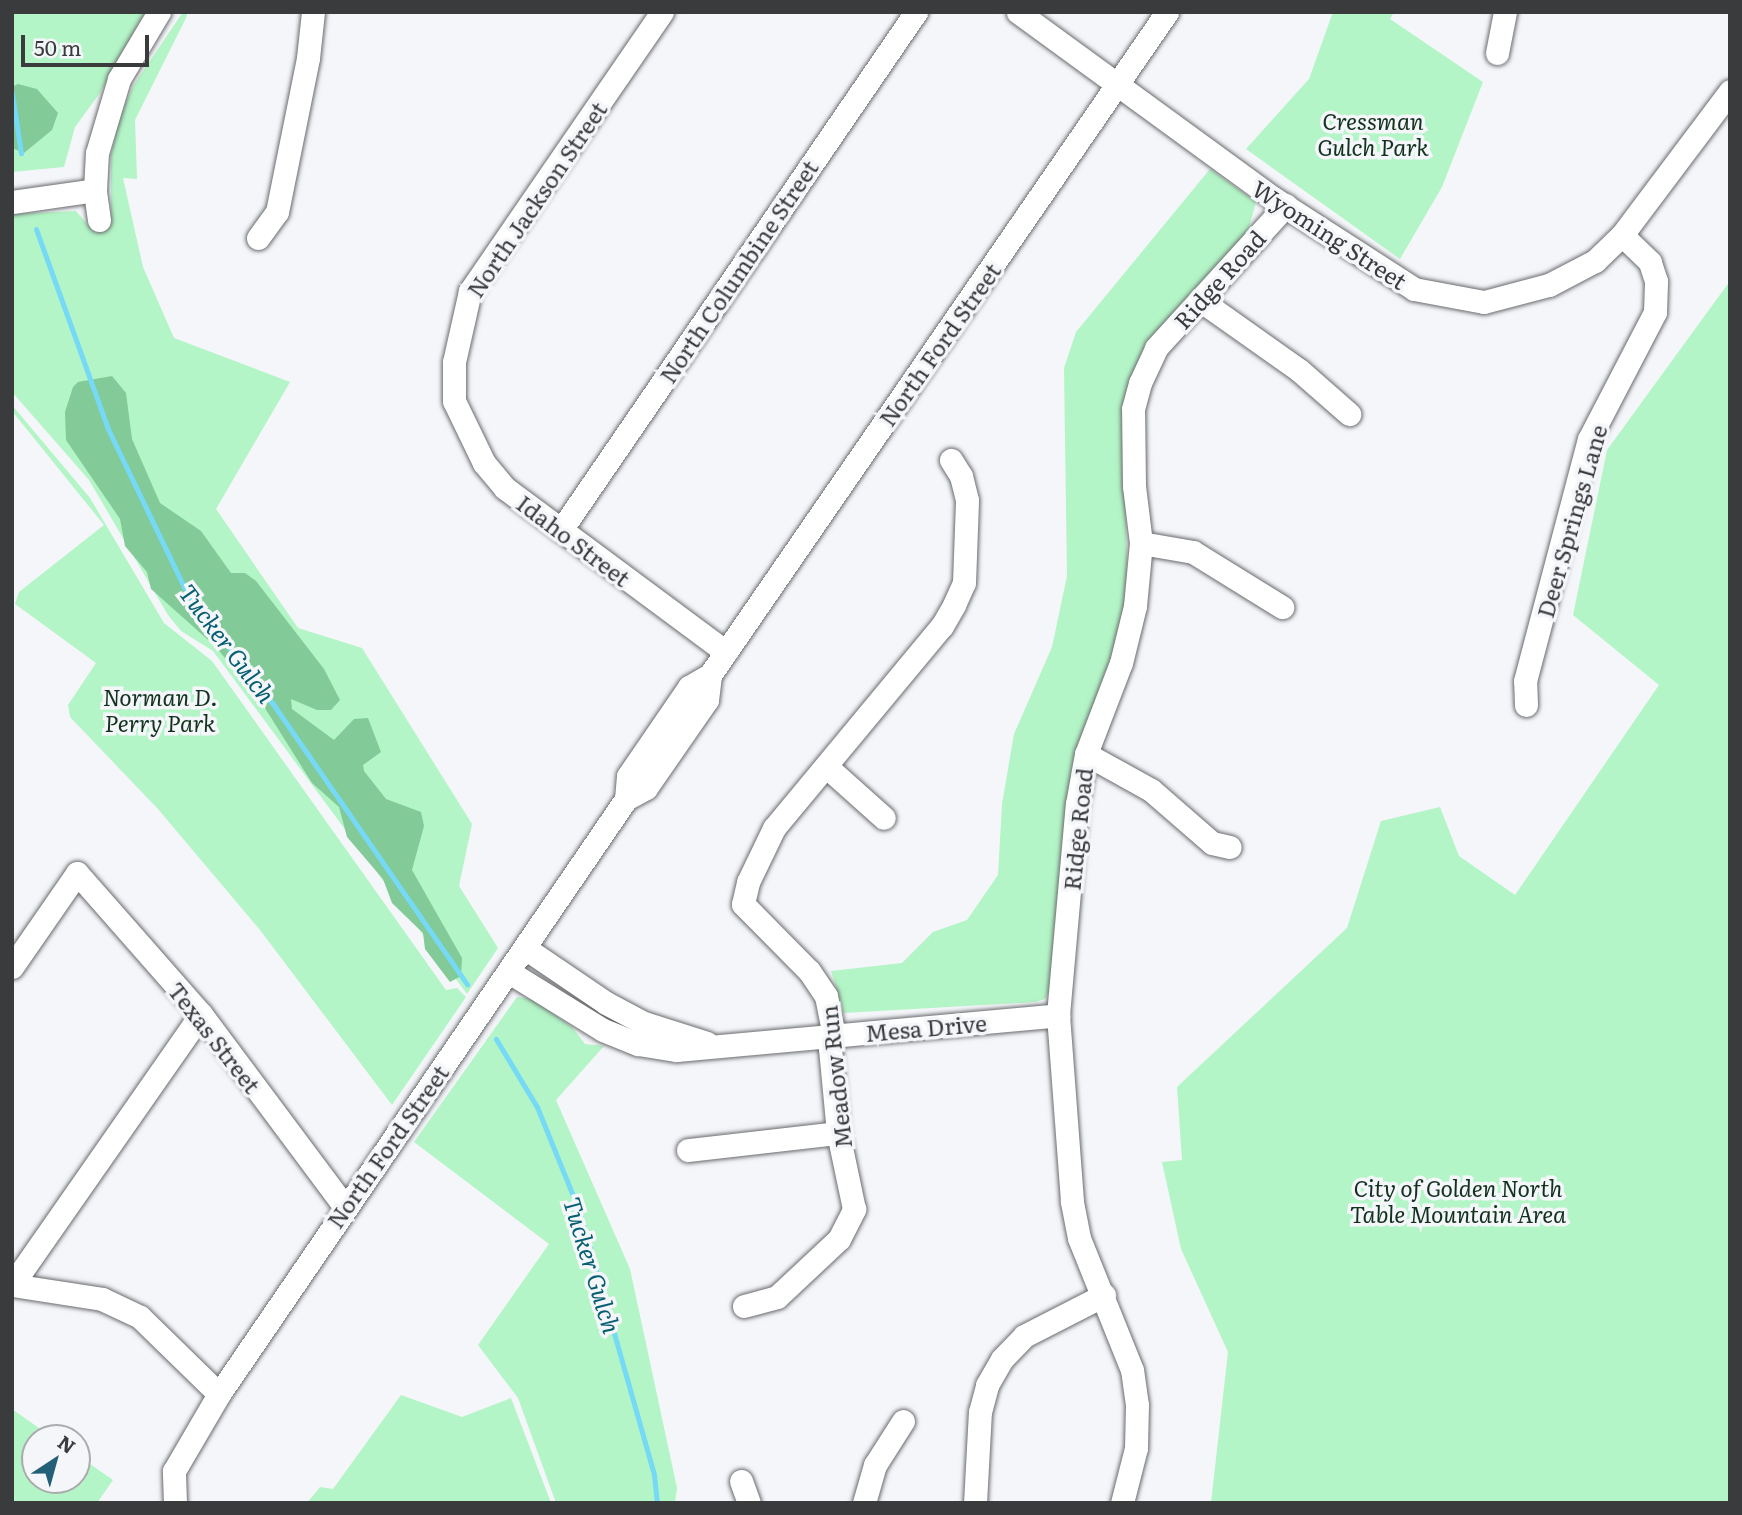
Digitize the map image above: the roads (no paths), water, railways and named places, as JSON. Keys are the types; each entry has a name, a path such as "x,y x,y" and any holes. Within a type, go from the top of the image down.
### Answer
{"street":[{"path":"99,220 94,190 97,153 119,79 159,12"},
{"path":"258,238 277,212 309,58 313,12"},
{"name":"North Jackson Street","path":"454,401 454,362 470,291 662,12"},
{"name":"North Columbine Street","path":"561,530 916,12"},
{"name":"Wyoming Street","path":"1018,12 1286,205 1414,289 1484,302 1549,285 1595,261 1622,235 1730,91"},
{"name":"North Ford Street","path":"175,1503 174,1471 219,1394 625,799 646,788 707,700 710,675 1167,12"},
{"path":"1497,53 1505,12"},
{"path":"12,202 94,190"},
{"name":"Ridge Road","path":"1122,1503 1136,1448 1138,1405 1132,1370 1079,1238 1072,1200 1058,1015 1077,804 1086,754 1121,663 1135,606 1140,543 1133,409 1156,348 1286,205"},
{"name":"Deer Springs Lane","path":"1526,705 1525,681 1589,439 1655,312 1656,281 1650,262 1622,235"},
{"path":"1200,300 1299,370 1349,414"},
{"name":"Idaho Street","path":"454,401 484,463 524,505 726,652"},
{"name":"Meadow Run","path":"744,1306 777,1297 849,1224 852,1200 838,1133 830,1048 834,1036 820,987 743,904 748,882 774,828 942,626 964,583 967,500 961,476 951,460"},
{"path":"1140,543 1193,552 1282,607"},
{"path":"1086,754 1151,790 1212,843 1230,847"},
{"path":"827,767 884,818"},
{"name":"Texas Street","path":"12,967 77,873 201,1014 345,1207"},
{"name":"Mesa Drive","path":"525,948 625,1013 710,1044"},
{"name":"Mesa Drive","path":"509,972 603,1030 638,1044 677,1050 710,1044 834,1036 1058,1015"},
{"path":"201,1014 12,1285 102,1299 140,1317 219,1394"},
{"path":"688,1150 838,1133"},
{"path":"975,1503 980,1412 987,1385 1002,1359 1024,1336 1104,1296"},
{"path":"864,1503 875,1465 903,1421"},
{"path":"741,1481 749,1503"}],"waterway":[{"name":"Tucker Gulch","path":"12,93 21,153"},
{"name":"Tucker Gulch","path":"36,229 108,429 188,595 273,704 467,984"},
{"name":"Tucker Gulch","path":"496,1039 537,1107 580,1213 654,1475 657,1503"}],"park label":[{"name":"Cressman Gulch Park","path":"1373,133"},
{"name":"Norman D. Perry Park","path":"160,709"},
{"name":"City of Golden North Table Mountain Area","path":"1458,1200"}]}
